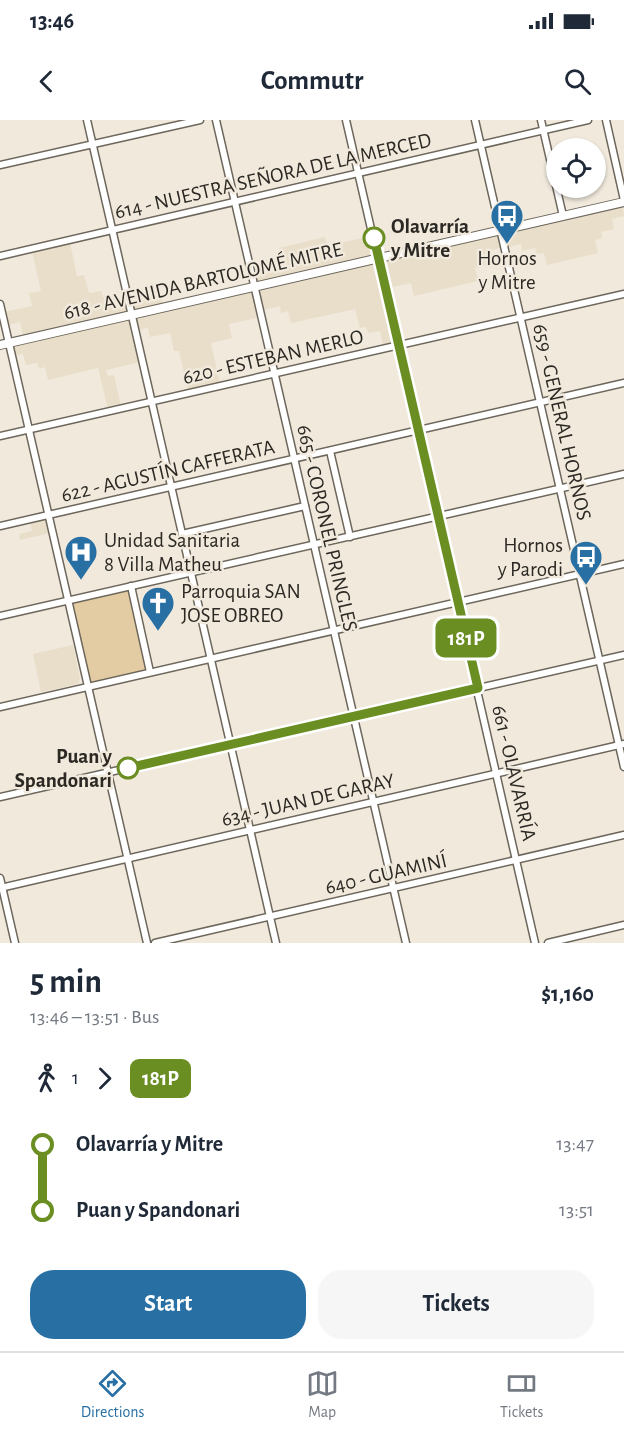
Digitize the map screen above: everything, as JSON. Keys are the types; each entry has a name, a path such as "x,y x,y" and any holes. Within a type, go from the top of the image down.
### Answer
{"main road":[{"name":"618 - AVENIDA BARTOLOMÉ MITRE","path":"0,345 379,260 624,201"}],"street":[{"path":"87,120 276,943"},
{"path":"0,165 200,120"},
{"name":"665 - CORONEL PRINGLES","path":"216,120 406,943"},
{"name":"661 - OLAVARRÍA","path":"346,120 535,943"},
{"name":"659 - GENERAL HORNOS","path":"475,120 621,745 624,767"},
{"path":"541,120 563,216"},
{"name":"614 - NUESTRA SEÑORA DE LA MERCED","path":"0,256 588,120"},
{"path":"606,120 624,201"},
{"name":"620 - ESTEBAN MERLO","path":"0,436 624,294"},
{"path":"0,304 147,943"},
{"name":"622 - AGUSTÍN CAFFERATA","path":"0,526 624,383"},
{"path":"330,451 350,537"},
{"path":"0,616 624,474"},
{"path":"182,534 305,506"},
{"path":"0,707 624,564"},
{"path":"131,586 150,672"},
{"path":"0,797 624,655"},
{"name":"634 - JUAN DE GARAY","path":"1,888 621,745"},
{"name":"640 - GUAMINÍ","path":"155,943 624,835"},
{"path":"0,878 15,943"},
{"path":"548,943 624,925"}],"shaded area":[{"path":"620,206 623,208 624,216 612,219 614,229 601,232 602,238 595,240 598,253 547,265 544,253 537,254 535,248 522,251 521,244 508,247 505,238 507,233"},
{"path":"498,235 503,247 485,252 488,265 475,268 478,281 414,296 411,283 388,288 382,264 385,261"},
{"path":"371,236 373,256 260,282 256,280 255,273 264,271 261,261 281,256 279,248 325,237 327,246"},
{"path":"70,243 77,276 84,275 89,293 101,291 103,297 109,295 111,301 126,298 128,312 23,336 20,322 7,325 4,312 32,306 29,293 41,291 32,251"},
{"path":"374,264 377,266 393,343 383,345 380,331 368,333 366,327 360,328 355,309 291,323 288,311 281,313 280,306 264,310 261,290"},
{"path":"158,284 163,305 135,311 132,305 142,302 139,289"},
{"path":"253,292 260,317 229,324 232,338 211,343 220,383 188,390 179,351 174,351 170,333 150,337 148,328 138,330 136,321 138,317"},
{"path":"127,320 131,323 140,362 106,370 108,376 114,375 121,406 108,409 98,368 48,380 45,367 39,369 37,363 26,365 23,354 14,355 15,345"},
{"path":"43,518 47,520 50,533 20,540 19,534 32,531 30,521"},
{"path":"124,590 130,593 147,670 92,683 89,681 73,603"},
{"path":"73,645 80,679 78,684 41,692 33,654"}],"bus line":[{"name":"181P","path":"128,768 478,688 374,238"}],"place":[{"name":"Olavarría y Mitre","path":"374,238"},
{"name":"Hornos y Mitre","path":"507,245"},
{"name":"Unidad Sanitaria 8 Villa Matheu","path":"81,581"},
{"name":"Hornos y Parodi","path":"586,586"},
{"name":"Parroquia SAN JOSE OBREO","path":"158,632"},
{"name":"Puan y Spandonari","path":"128,768"}]}
